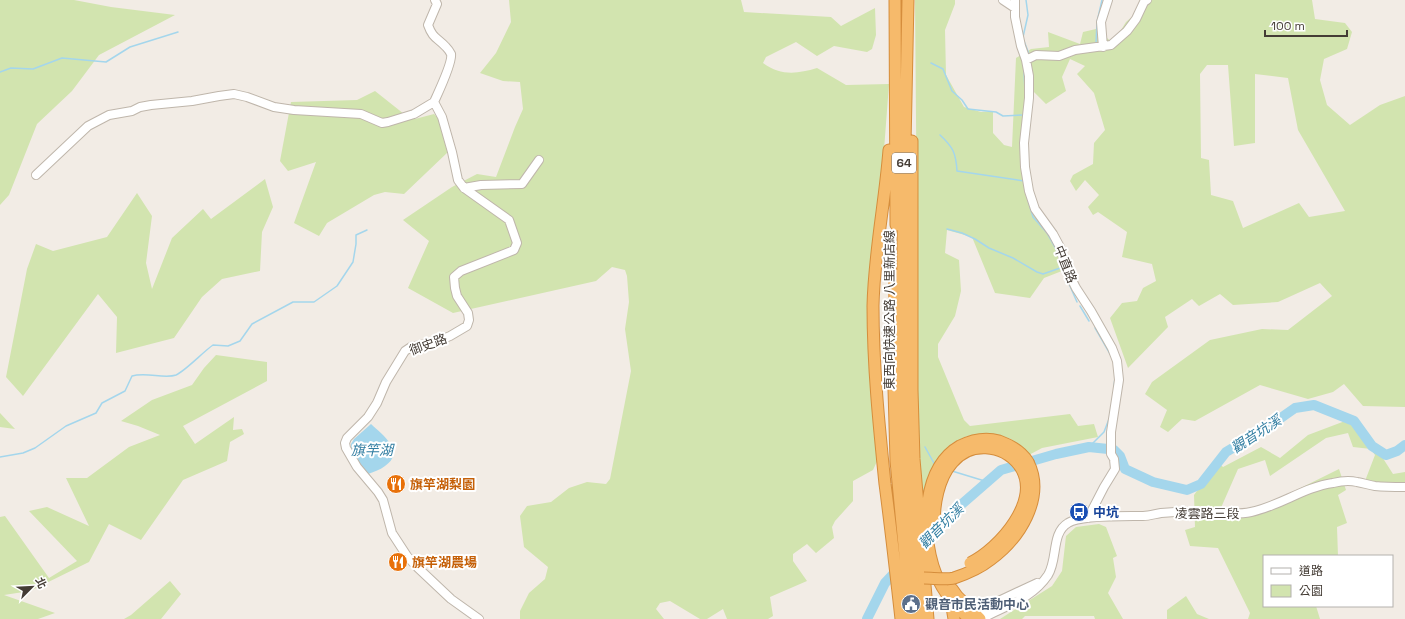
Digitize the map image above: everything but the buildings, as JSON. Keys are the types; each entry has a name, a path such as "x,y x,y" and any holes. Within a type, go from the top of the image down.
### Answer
{"highway":[{"name":"東西向快速公路 八里新店線","path":"895,0 894,64 896,246 903,326 894,389 896,461 911,619"},
{"name":"東西向快速公路 八里新店線","path":"908,0 902,389 904,460 919,619"},
{"path":"894,64 887,168 876,251 873,304 873,356 877,409 901,619"},
{"path":"903,326 912,390 914,459 928,619"},
{"path":"896,581 924,578 952,578 977,568 998,554 1016,534 1030,509 1034,486 1033,476 1026,459 1020,453 1003,442 984,439 974,440 956,449 944,460 934,480 928,507 928,536 934,555 938,579 951,601 954,619"},
{"path":"934,555 946,579 973,618"},
{"path":"951,601 973,618"}],"street":[{"path":"36,175 88,126 109,115 132,111 151,105 192,101 234,94 274,107 294,110 361,114 382,123 414,114 434,102 451,59 449,51 436,39 428,25 437,4 436,0"},
{"path":"1003,0 1015,8 1015,17"},
{"name":"中直路","path":"1015,0 1015,17 1020,46 1026,60 1029,76 1024,143 1025,167 1029,191 1035,209 1053,234 1060,247 1066,268 1076,288 1108,341 1117,361 1119,380 1111,432 1112,454 1115,469 1088,518"},
{"path":"1103,47 1101,22 1108,0"},
{"path":"1026,60 1036,55 1059,56 1075,50 1110,45 1128,31 1136,19 1144,2 1147,0"},
{"path":"434,102 442,117 458,180 464,188 481,185 522,184 539,160"},
{"name":"御史路","path":"464,188 509,220 516,238 516,247 508,253 460,271 454,277 457,296 468,313 469,320 467,326 436,342 411,347 405,351 386,382 377,403 368,417 347,438 345,443 346,448 357,467 383,500 392,533 407,556 452,599 479,619"},
{"name":"凌雲路三段","path":"973,618 1043,580 1051,567 1059,531 1069,522 1088,518 1147,516 1162,513 1197,512 1239,514 1273,506 1318,486 1347,481 1389,488 1405,487"}],"green space":[{"path":"0,0 74,0 111,7 175,15 99,55 72,91 37,124 9,195 0,205"},
{"path":"509,0 741,0 744,12 831,17 841,26 875,8 876,35 872,49 867,52 834,46 817,56 796,42 766,57 763,63 776,70 789,73 803,72 817,68 846,85 889,84 869,348 879,457 873,470 853,481 853,501 835,521 832,527 834,538 816,553 807,544 793,554 793,561 807,581 770,597 773,616 768,619 727,619 723,609 707,619 700,619 670,601 660,603 656,609 664,619 520,619 520,611 529,593 545,579 548,567 524,547 520,516 527,506 551,502 569,488 587,482 606,484 610,479 631,371 625,329 629,302 627,276 625,270 612,267 596,281 453,313 408,288 429,241 403,220 452,187 477,174 496,177 523,109 520,82 503,81 480,73 496,53 511,22"},
{"path":"915,0 955,0 955,4 945,30 946,75 964,107 981,112 993,111 993,133 1004,145 1012,147 1016,58 1031,49 1049,47 1048,32 1080,44 1083,32 1096,29 1113,43 1126,22 1151,0 1312,0 1315,19 1345,23 1352,32 1347,49 1324,59 1320,80 1327,105 1350,125 1380,105 1405,96 1405,407 1363,406 1344,384 1333,392 1308,399 1260,385 1195,421 1182,419 1168,432 1160,427 1167,410 1145,394 1152,382 1210,340 1262,329 1288,330 1332,296 1320,283 1278,302 1233,305 1220,294 1199,306 1192,299 1165,317 1168,327 1128,368 1110,318 1122,303 1137,301 1143,288 1156,281 1152,264 1122,257 1127,232 1098,212 1093,215 1088,207 1099,195 1085,180 1076,191 1070,181 1073,175 1093,164 1094,143 1105,130 1094,93 1077,74 1085,66 1070,59 1062,77 1066,91 1046,104 1033,91 1026,136 1029,184 1038,212 1067,269 1044,278 1030,298 995,293 972,237 947,230 945,253 959,260 961,291 955,316 938,344 938,357 964,420 970,426 1070,414 1078,426 1094,424 1098,437 1042,448 1027,456 1011,439 996,434 967,436 951,444 935,470 922,507 917,508","holes":["1207,65 1228,65 1234,146 1255,143 1255,74 1288,78 1298,130 1345,211 1309,217 1299,203 1243,228 1233,201 1211,195 1209,160 1201,158 1200,74"]},
{"path":"375,91 404,114 415,119 434,114 439,119 448,152 404,194 385,192 374,195 327,223 319,236 294,223 316,162 288,171 280,161 291,102 357,100"},
{"path":"265,179 273,207 262,232 260,271 222,279 202,297 174,338 116,353 117,317 98,294 23,396 6,377 27,269 36,244 53,251 107,237 137,193 152,216 146,263 152,289 172,238 203,209 211,219"},
{"path":"216,355 267,362 267,381 183,426 195,444 234,417 233,430 242,429 244,434 230,442 227,461 183,480 141,540 109,524 89,562 30,591 4,595 55,613 38,619 0,619 0,517 5,516 49,578 77,561 29,511 47,507 89,526 66,478 87,478 129,447 160,435 121,421 152,400 192,385 204,368"},
{"path":"0,413 15,429 0,427"},
{"path":"1345,421 1363,427 1393,474 1405,472 1405,485 1365,481 1375,455 1371,449 1353,447 1348,433 1326,438 1270,476 1265,460 1238,469 1220,510 1227,519 1244,516 1339,469 1346,490 1338,495 1347,523 1337,527 1338,555 1263,555 1263,607 1316,607 1320,619 1248,619 1250,613 1218,548 1190,546 1185,530 1195,527 1194,495 1218,462 1223,467 1261,447 1280,458 1308,435"},
{"path":"1099,524 1106,527 1117,556 1113,558 1116,577 1108,593 1123,619 1095,619 1094,616 1025,616 1022,619 1000,619 1052,586 1062,571 1066,536 1076,527"},
{"path":"170,581 181,594 161,619 124,619 131,615"},
{"path":"1186,596 1197,614 1209,619 1167,619 1167,610"}],"water":[{"name":"旗竿湖","path":"371,424 386,438 393,449 393,455 391,461 385,466 368,474 363,470 351,449 351,444 354,439"}],"waterway":[{"path":"1023,37 1028,15 1026,0"},
{"path":"1096,43 1097,22 1102,0"},
{"path":"0,72 11,68 33,69 62,58 106,62 130,47 178,32"},
{"path":"1024,41 1029,54"},
{"path":"931,63 943,69 952,91 962,100 968,109 996,112 1003,116 1023,115"},
{"path":"1024,70 1025,92"},
{"path":"940,135 953,151 956,159 957,171 1024,181"},
{"path":"1027,197 1033,217 1047,233 1058,253"},
{"path":"947,229 962,233 975,239 989,248 1013,258 1043,274 1063,267"},
{"path":"0,457 23,453 35,448 66,426 96,413 102,403 125,391 132,376 176,375 213,345 228,346 240,341 252,324 293,302 314,302 337,286 353,262 356,235 367,230"},
{"path":"1066,277 1077,302"},
{"path":"1080,306 1089,321"},
{"path":"1095,328 1110,354"},
{"path":"1114,387 1115,377"},
{"name":"觀音坑溪","path":"1114,450 1120,456 1125,469 1153,482 1187,490 1201,484 1226,452 1268,427 1295,408 1314,405 1354,421 1372,446 1386,455 1397,451 1405,445"},
{"path":"1089,447 1104,432 1109,419"},
{"path":"925,447 935,465"},
{"name":"觀音坑溪","path":"924,543 955,510 1001,470 1056,454 1089,447 1108,449"},
{"path":"952,471 988,482"},
{"name":"觀音坑溪","path":"867,619 885,583 900,567"}],"place":[{"name":"旗竿湖梨園","path":"396,484"},
{"name":"中坑","path":"1079,512"},
{"name":"旗竿湖農場","path":"398,562"},
{"name":"觀音市民活動中心","path":"911,604"}]}
